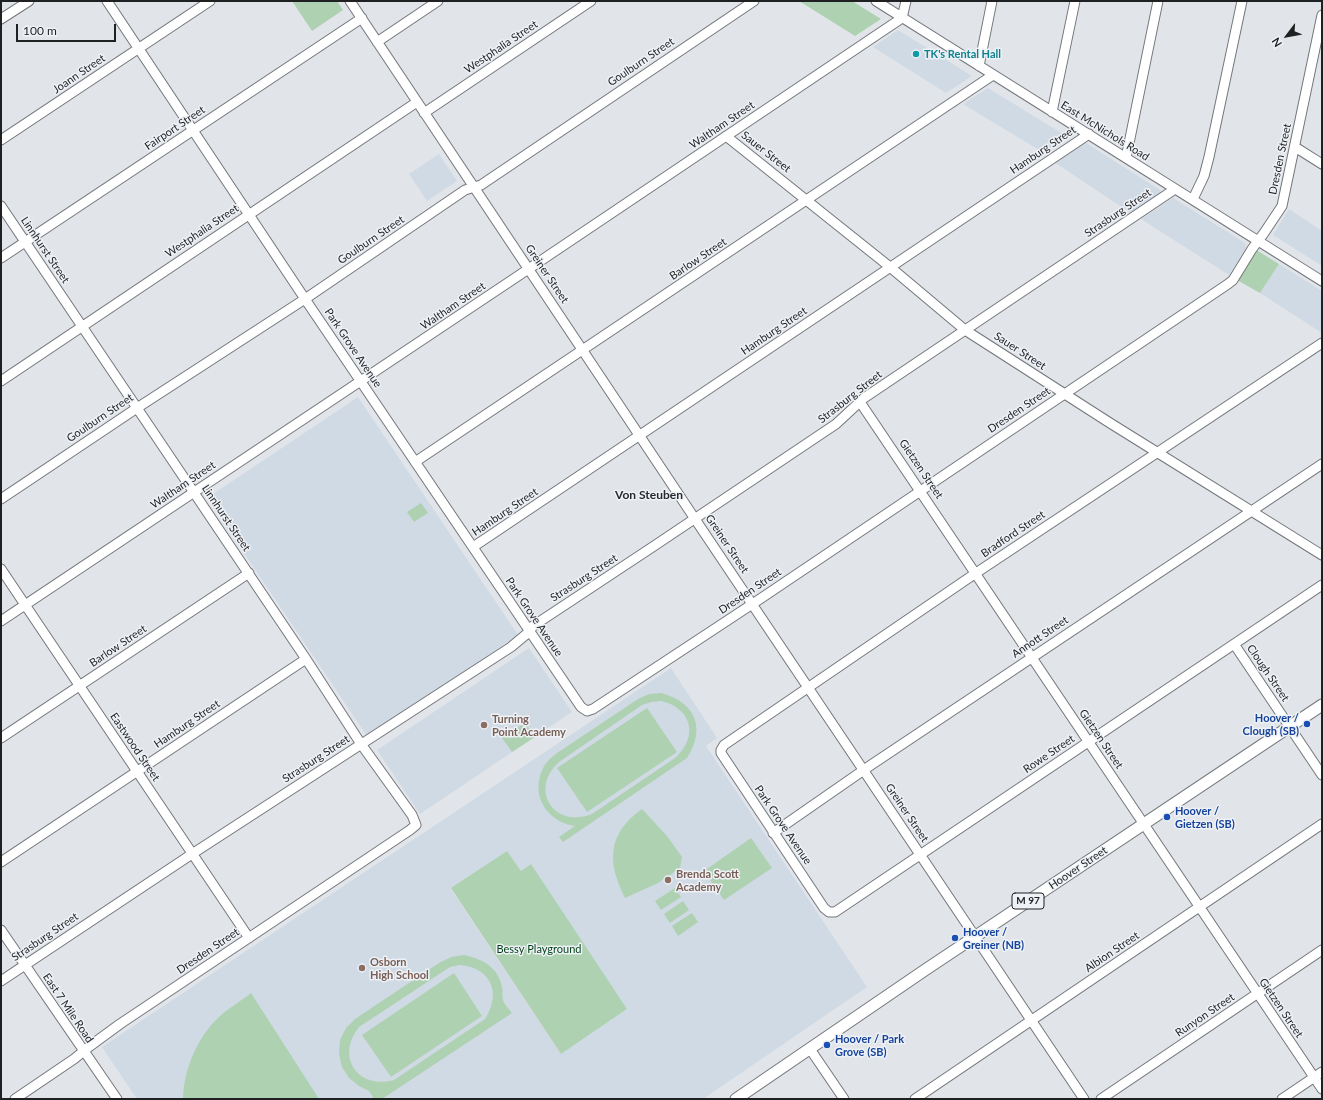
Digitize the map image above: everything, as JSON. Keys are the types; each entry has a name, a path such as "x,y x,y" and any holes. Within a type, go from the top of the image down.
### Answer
{"main road":[{"name":"Hoover Street","path":"736,1099 1322,705"}],"street":[{"path":"1,19 29,1"},
{"name":"Park Grove Avenue","path":"107,1 305,299 581,707"},
{"name":"Joann Street","path":"1,140 210,1"},
{"name":"Greiner Street","path":"350,1 1084,1099"},
{"path":"378,42 438,1"},
{"name":"Westphalia Street","path":"424,113 591,1"},
{"name":"Goulburn Street","path":"1,499 137,408 305,299 465,190 474,188 487,180 754,1"},
{"name":"East McNichols Road","path":"876,1 1322,281"},
{"path":"902,18 906,1"},
{"path":"979,66 992,1"},
{"path":"1052,112 1075,1"},
{"path":"1126,158 1158,1"},
{"path":"1192,199 1204,176 1210,157 1242,1"},
{"name":"Dresden Street","path":"581,707 587,711 593,709 753,604 1233,280 1252,249 1282,206 1319,42 1322,15"},
{"name":"Fairport Street","path":"1,258 362,18"},
{"name":"Waltham Street","path":"1,621 530,269 902,18"},
{"name":"Barlow Street","path":"416,462 993,75"},
{"name":"Westphalia Street","path":"1,381 417,102"},
{"name":"Hamburg Street","path":"473,548 1088,134"},
{"name":"Sauer Street","path":"726,136 807,200 965,330 1322,555"},
{"path":"1295,147 1322,164"},
{"name":"Strasburg Street","path":"1,981 192,854 511,647 529,632 533,626 836,424 860,402 1175,189"},
{"name":"Linnhurst Street","path":"1,206 249,573 361,744 412,815 416,825"},
{"name":"Bradford Street","path":"721,750 724,745 976,573 1322,343"},
{"name":"Gietzen Street","path":"860,402 921,490 1088,742 1322,1089"},
{"name":"Annott Street","path":"773,833 1032,657 1322,464"},
{"name":"Eastwood Street","path":"1,569 249,938"},
{"name":"Barlow Street","path":"1,738 249,573"},
{"name":"Rowe Street","path":"829,912 835,912 1322,585"},
{"name":"Clough Street","path":"1234,644 1322,775"},
{"name":"Hamburg Street","path":"1,862 306,659"},
{"name":"Park Grove Avenue","path":"721,750 722,756 773,833 824,908 829,912"},
{"name":"Albion Street","path":"915,1099 1200,908 1322,824"},
{"name":"Dresden Street","path":"15,1099 72,1061 108,1033 416,825"},
{"name":"East 7 Mile Road","path":"1,930 83,1052 117,1099"},
{"name":"Runyon Street","path":"1101,1099 1322,950"},
{"path":"810,1049 844,1099"},
{"path":"1282,1099 1322,1072"}],"shaded area":[{"path":"898,30 972,76 946,93 873,47"},
{"path":"988,88 1068,137 1044,153 963,104"},
{"path":"1086,143 1160,190 1161,192 1159,196 1132,214 1054,162"},
{"path":"439,154 457,181 427,201 409,174"},
{"path":"1173,198 1245,243 1246,248 1229,275 1141,219"},
{"path":"1289,209 1322,231 1322,266 1273,235"},
{"path":"1279,264 1322,291 1322,333 1260,293"},
{"path":"358,397 518,635 367,736 207,498"},
{"name":"Turning Point Academy","path":"529,648 572,712 420,814 377,750"},
{"path":"671,668 717,738 706,746 867,987 703,1099 137,1099 102,1047","holes":["507,851 521,871 530,865 627,1009 561,1054 451,889"]}],"green space":[{"path":"292,1 337,1 343,10 312,31"},
{"path":"799,1 852,1 881,19 855,36"},
{"path":"1255,251 1258,251 1279,264 1260,293 1237,280"},
{"path":"421,503 428,513 414,522 407,512"},
{"path":"661,693 673,697 690,710 696,727 696,737 687,758 563,842 559,837 575,826 553,817 543,805 538,789 542,770 550,759 557,753 638,699 649,694","holes":["661,701 680,710 689,724 687,741 683,750 675,758 592,814 578,817 566,816 557,811 550,804 546,794 546,784 550,773 559,762 642,705"]},
{"path":"647,708 677,752 587,812 557,768"},
{"path":"525,723 535,737 512,752 502,738"},
{"path":"642,809 667,836 682,857 680,868 658,883 625,898 615,872 613,861 614,849 616,839 622,828"},
{"path":"751,838 772,868 724,900 704,871"},
{"name":"Bessy Playground","path":"507,851 521,871 531,864 627,1009 561,1054 451,888"},
{"path":"675,888 681,897 661,910 655,901"},
{"path":"683,901 689,910 670,923 664,914"},
{"path":"692,913 698,922 678,936 672,926"},
{"path":"464,955 489,965 500,980 505,1005 512,1013 382,1099 374,1099 369,1091 359,1086 349,1078 342,1067 339,1054 340,1040 346,1028 355,1019 439,963 451,957","holes":["460,965 471,967 486,977 493,991 493,1000 485,1019 394,1080 381,1082 370,1080 361,1076 354,1068 350,1060 349,1049 352,1038 359,1027 450,967"]},
{"path":"454,973 482,1016 391,1077 362,1035"},
{"path":"251,993 319,1099 183,1099 189,1064 205,1033 220,1016"}],"place":[{"name":"TK's Rental Hall","path":"916,54"},
{"name":"Hoover / Clough (SB)","path":"1307,724"},
{"name":"Turning Point Academy","path":"484,725"},
{"name":"Hoover / Gietzen (SB)","path":"1167,817"},
{"name":"Brenda Scott Academy","path":"668,880"},
{"name":"Hoover / Greiner (NB)","path":"955,938"},
{"name":"Osborn High School","path":"362,968"},
{"name":"Hoover / Park Grove (SB)","path":"827,1045"}],"district":[{"name":"Von Steuben","path":"649,495"}]}
